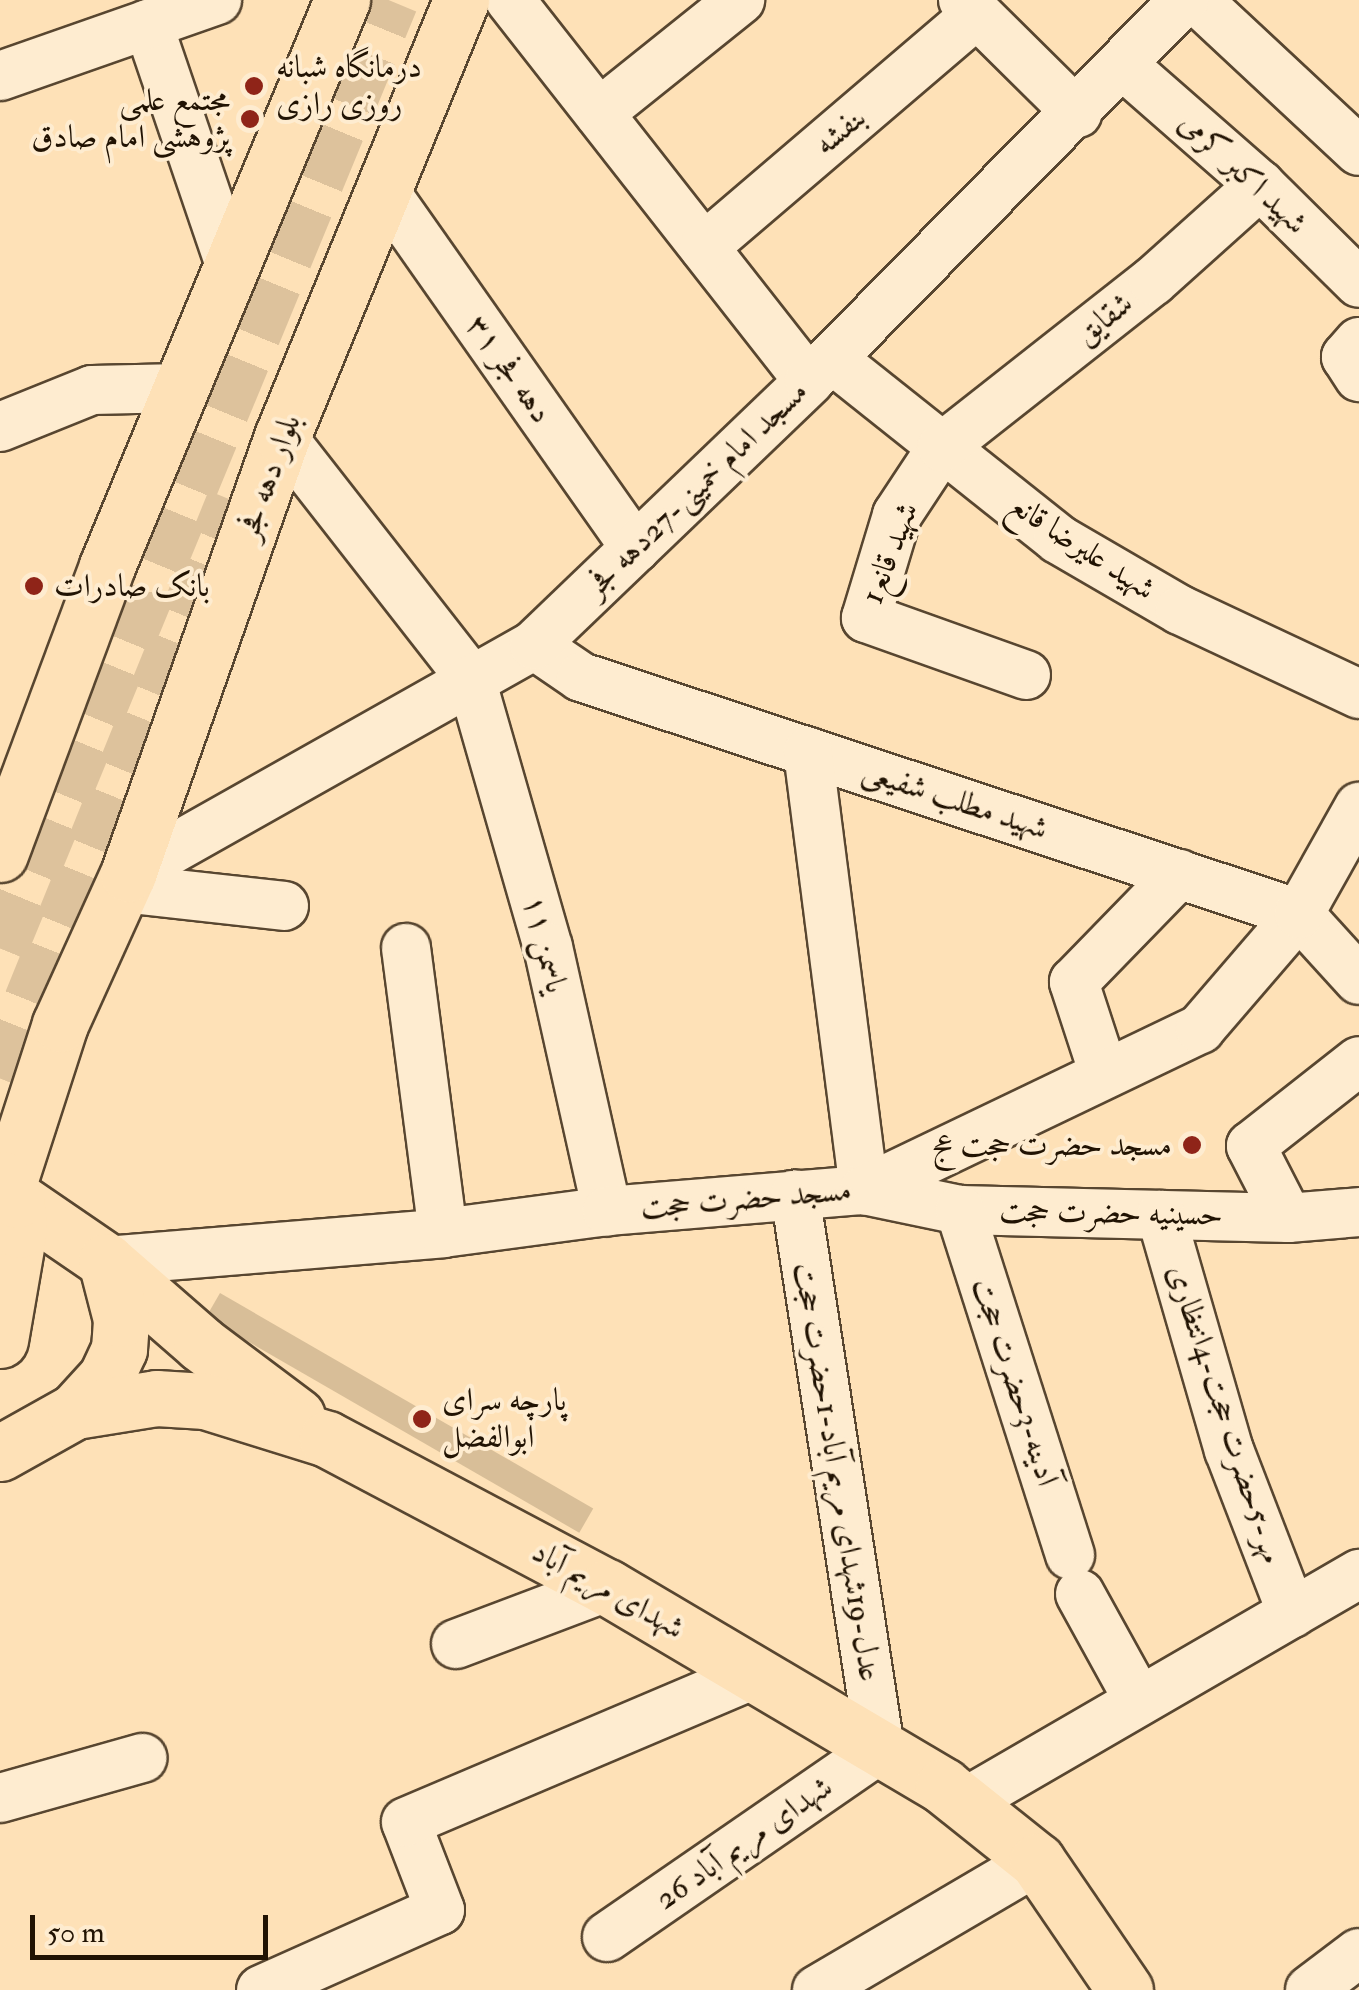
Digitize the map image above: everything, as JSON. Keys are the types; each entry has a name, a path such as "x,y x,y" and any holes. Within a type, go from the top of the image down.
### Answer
{"main road":[{"path":"0,854 107,566 342,0"},
{"name":"بلوار دهه فجر","path":"0,1340 14,1280 8,1187 60,1024 125,881 282,437 460,0"},
{"path":"0,1081 21,1070 60,1024"},
{"path":"8,1187 106,1261 201,1344 328,1439"},
{"path":"75,1411 106,1377 119,1350 120,1319 106,1261"},
{"name":"شهدای مریم آباد","path":"0,1453 75,1411 156,1398 205,1401 328,1439 607,1587 964,1802 1037,1861 1119,1988"}],"street":[{"path":"0,76 217,0"},
{"name":"شهید علیرضا قانع","path":"510,0 704,247 820,370 942,446 1058,539 1180,610 1359,694"},
{"path":"599,113 740,0"},
{"name":"مسجد امام خمینی-27دهه فجر","path":"125,881 534,645 820,370 1077,114 1184,0"},
{"path":"1197,0 1359,151"},
{"path":"970,7 1077,114"},
{"name":"بنفشه","path":"704,247 970,7"},
{"path":"148,24 231,268"},
{"name":"شهید اکبر کرمی","path":"1124,66 1260,185 1359,283"},
{"name":"شقایق","path":"942,446 1153,280 1260,185"},
{"name":"دهه فجر ۳۱","path":"383,189 634,548"},
{"path":"1359,342 1346,357 1359,377"},
{"path":"0,427 92,390 181,388"},
{"path":"282,437 471,679"},
{"name":"1شهید قانع","path":"942,446 897,515 866,618 1026,675"},
{"name":"شهید مطلب شفیعی","path":"534,645 581,678 1299,914 1359,980"},
{"name":"یاسمن ۱۱","path":"471,679 548,947 607,1211"},
{"path":"808,752 864,1190"},
{"name":"مسجد حضرت حجت","path":"106,1261 442,1232 607,1211 864,1190 1200,1028 1299,914 1359,807"},
{"path":"1104,1074 1058,992 1179,874"},
{"path":"125,881 284,906"},
{"path":"406,948 442,1232"},
{"path":"1288,1218 1251,1146 1359,1062"},
{"name":"حسینیه حضرت حجت","path":"864,1190 960,1210 1288,1218 1359,1212"},
{"name":"عدل-19شهدای مریم آباد-1حضرت حجت","path":"795,1194 880,1749"},
{"name":"آدینه-3حضرت حجت","path":"960,1210 1075,1574 1139,1702"},
{"name":"مهر-5حضرت حجت-4انتظاری","path":"1161,1214 1229,1450 1292,1613"},
{"path":"964,1802 1359,1574"},
{"path":"456,1644 607,1587"},
{"path":"261,1990 440,1910 406,1822 754,1674"},
{"name":"26 شهدای مریم آباد","path":"607,1938 880,1749"},
{"path":"0,1798 142,1758"},
{"path":"817,1990 1037,1861"},
{"path":"1310,1990 1359,1953"}],"shaded area":[{"path":"220,1293 593,1508 579,1533 206,1317"}],"tunnel":[{"path":"0,948 391,0"},
{"path":"0,1078 234,501"}],"place":[{"name":"درمانگاه شبانه روزی رازی","path":"254,86"},
{"name":"مجتمع علمی پژوهشی امام صادق","path":"250,119"},
{"name":"بانک صادرات","path":"34,586"},
{"name":"مسجد حضرت حجت عج","path":"1192,1145"},
{"name":"پارچه سرای ابوالفضل","path":"422,1419"}]}
